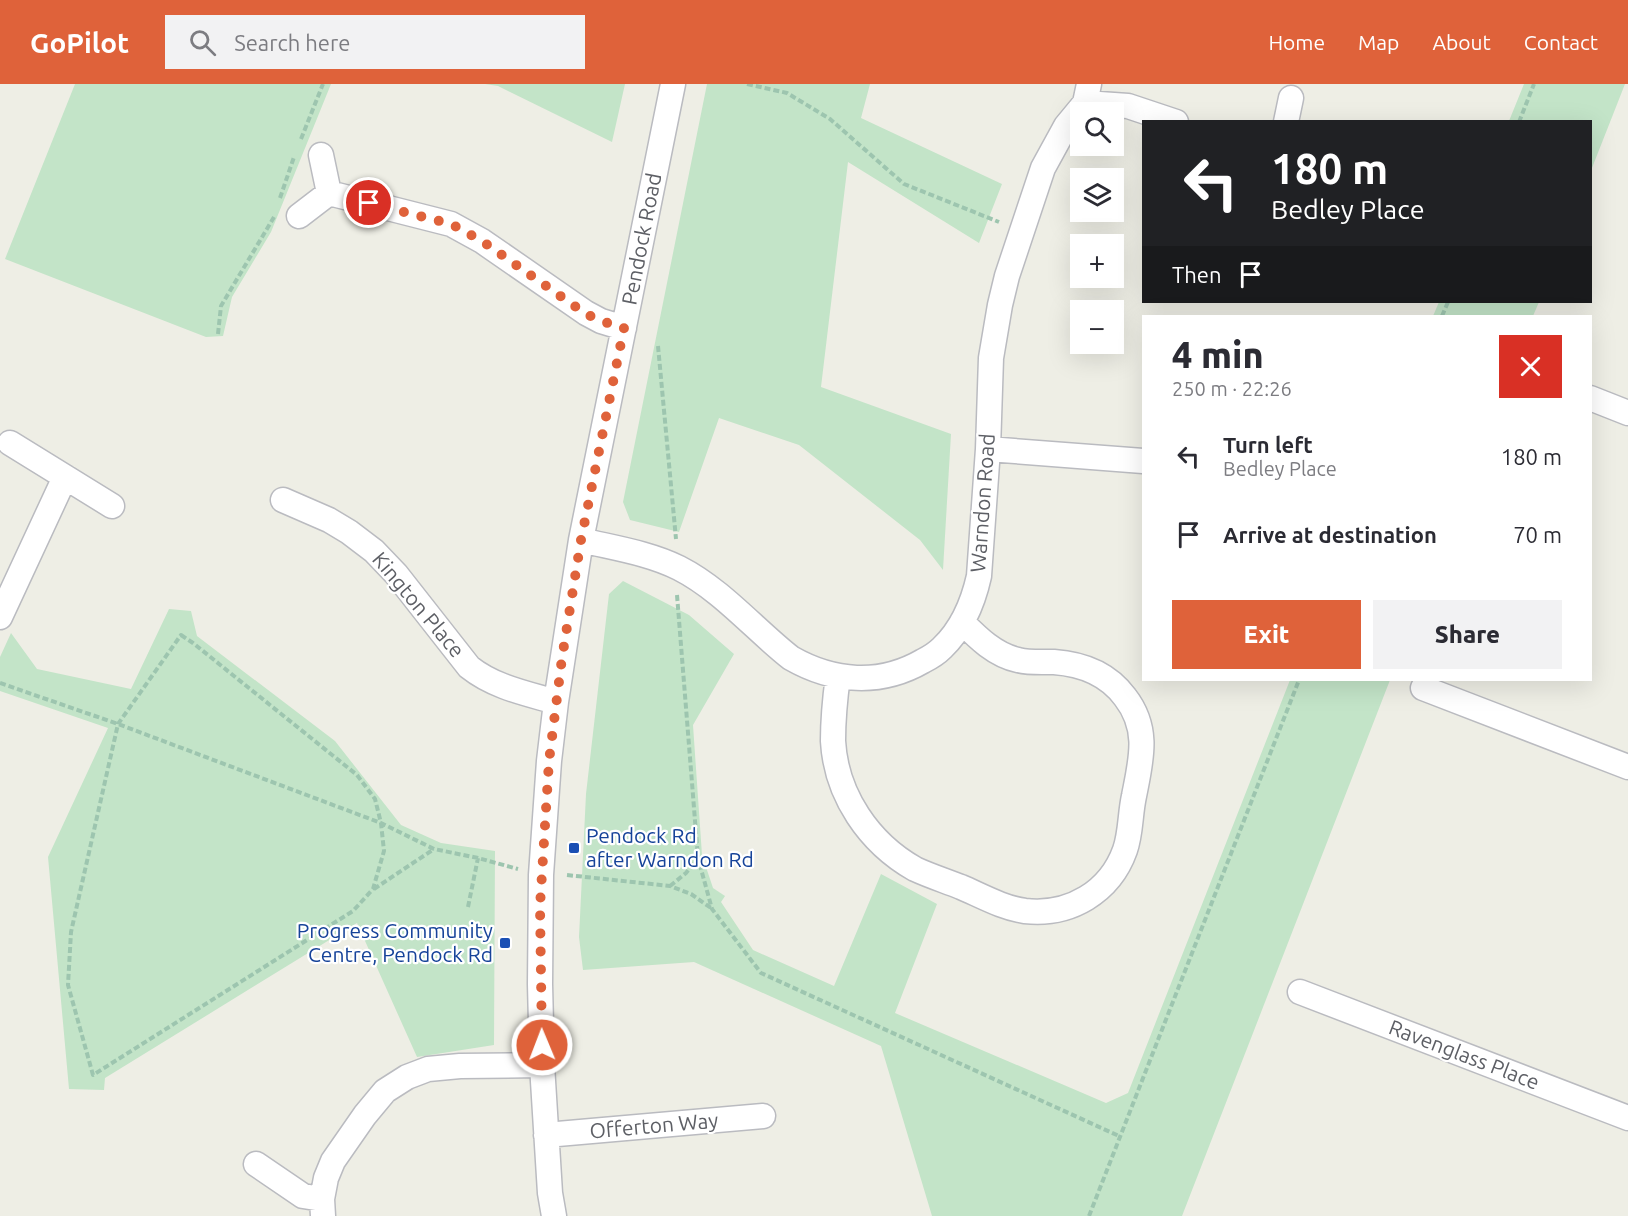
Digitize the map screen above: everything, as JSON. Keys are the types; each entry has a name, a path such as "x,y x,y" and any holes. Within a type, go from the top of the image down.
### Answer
{"street":[{"name":"Pendock Road","path":"554,1216 546,1136 540,984 542,875 549,761 581,540 673,84"},
{"path":"1087,94 1170,120"},
{"name":"Warndon Road","path":"581,540 638,553 677,567 721,596 791,658 814,669 838,676 874,678 902,672 940,650 962,622 975,595 980,576 991,358 994,332 1007,276 1043,168 1087,94"},
{"path":"321,155 328,193"},
{"path":"328,193 451,224 482,241 586,314 624,328"},
{"path":"299,216 328,193"},
{"path":"1592,399 1628,413"},
{"path":"10,443 112,506"},
{"path":"988,449 1142,461"},
{"path":"0,616 65,477"},
{"name":"Kington Place","path":"283,500 329,520 374,551 396,574 469,667 477,673 504,687 556,702"},
{"path":"838,676 833,742 840,779 860,820 885,848 915,869 1003,905 1025,911 1037,911 1064,908 1081,902 1109,879 1118,865 1128,839 1142,755 1140,726 1135,712 1118,688 1094,672 1070,664 1018,660 1008,657 983,643 962,622"},
{"path":"1423,688 1628,767"},
{"name":"Ravenglass Place","path":"1300,992 1628,1118"},
{"path":"256,1164 322,1208 326,1178 333,1161 385,1091 407,1077 428,1069 460,1066 542,1065"},
{"name":"Offerton Way","path":"546,1136 763,1116"}],"path":[{"path":"300,140 323,84"},
{"path":"747,84 788,93 830,119 903,184 1023,230"},
{"path":"1520,120 1534,84"},
{"path":"280,200 297,150"},
{"path":"218,334 221,306 273,220 276,210"},
{"path":"658,346 676,540"},
{"path":"677,595 698,858 712,909"},
{"path":"373,889 384,852 381,823 375,799 357,775 181,635 118,724 71,932 68,985 93,1075 352,911 373,889 434,849"},
{"path":"1089,1216 1299,681"},
{"path":"0,683 118,724 381,823 434,849 542,875 575,875 670,886 691,894 712,909 761,973 1119,1136"},
{"path":"468,907 478,858"},
{"path":"670,886 686,873 698,858"}],"green space":[{"path":"75,84 331,84 271,232 232,297 223,336 206,337 5,259"},
{"path":"485,84 625,84 612,142 498,86"},
{"path":"707,84 870,84 861,118 1002,184 979,243 848,162 821,387 951,434 943,570 920,540 799,445 719,418 679,532 630,520 623,502"},
{"path":"1524,84 1625,84 1592,168 1592,120 1509,120"},
{"path":"1439,303 1539,303 1533,315 1433,315"},
{"path":"623,581 689,615 734,654 693,725 702,855 713,888 725,896 721,902 753,950 834,986 881,874 937,904 895,1013 1106,1103 1128,1093 1290,681 1390,681 1182,1216 932,1216 881,1046 694,962 583,970 579,937 586,794 609,594"},
{"path":"169,609 191,611 197,636 335,741 401,825 441,843 495,851 494,1045 417,1057 357,923 105,1078 104,1090 69,1089 48,857 108,728 0,691 0,657 11,633 37,669 131,689"}],"place":[{"name":"Pendock Rd after Warndon Rd","path":"574,848"},
{"name":"Progress Community Centre, Pendock Rd","path":"505,943"}],"route":[{"path":"369,203 451,224 482,241 586,314 624,328 581,540 562,658 549,761 540,906 542,1045"}]}
